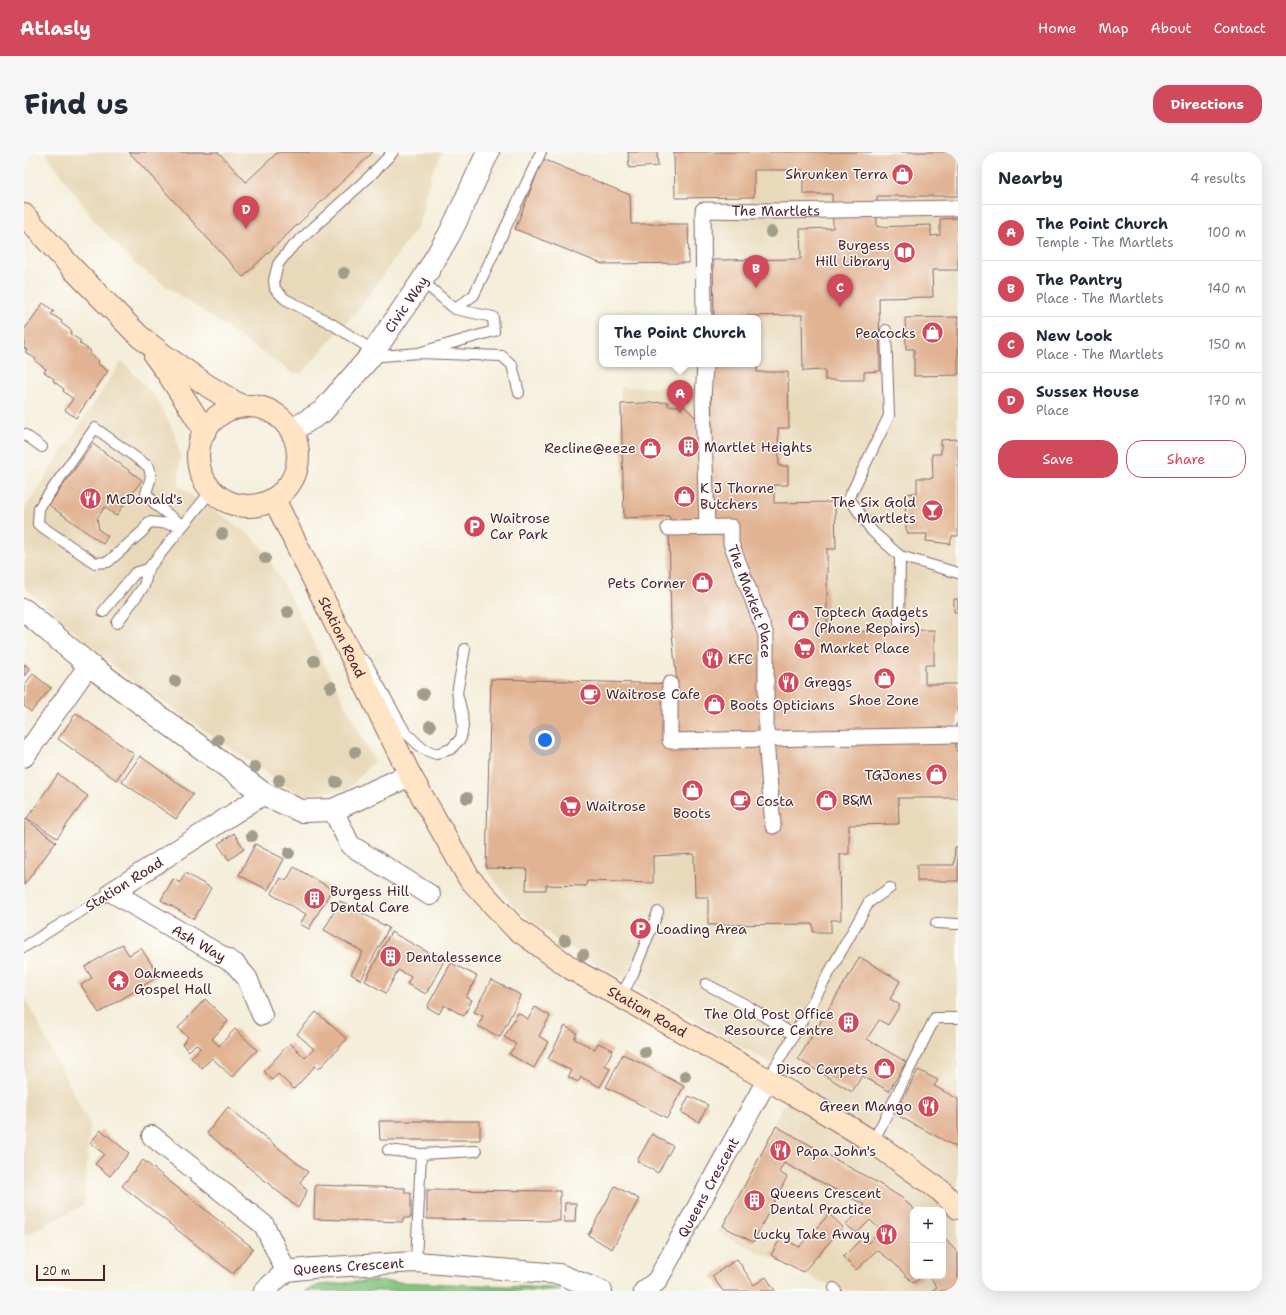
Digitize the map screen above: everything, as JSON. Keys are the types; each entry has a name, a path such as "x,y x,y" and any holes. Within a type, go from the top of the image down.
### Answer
{"main road":[{"path":"24,215 73,269 139,336 167,372 205,431"},
{"path":"139,336 208,386 241,406"},
{"path":"241,406 254,406 269,410 282,418 292,430 297,443 299,457 297,470 291,483 285,492 265,504 241,506 223,500 205,481 198,461 198,452 201,440 210,423 219,414 230,408 241,406"},
{"name":"Station Road","path":"274,499 410,775 469,878 514,927 572,969 821,1110 873,1142 941,1191 958,1208"}],"street":[{"name":"Civic Way","path":"292,430 322,412 372,354 422,281 456,223 488,152"},
{"name":"The Martlets","path":"704,315 703,210 778,211 958,208"},
{"path":"705,367 704,399 707,527"},
{"name":"The Market Place","path":"669,528 731,527 731,543 766,635 766,739"},
{"path":"24,610 89,665 264,794 301,811 333,810 410,775"},
{"path":"24,757 89,665"},
{"path":"670,684 670,741 958,735"},
{"path":"766,739 773,826"},
{"name":"Station Road","path":"112,892 264,794"},
{"path":"333,810 350,845 430,895"},
{"name":"Ash Way","path":"112,892 235,964 247,978 262,1015"},
{"name":"Queens Crescent","path":"644,1291 657,1281 767,1080"},
{"name":"Queens Crescent","path":"152,1136 264,1225 286,1271 416,1262 559,1274 602,1291"},
{"path":"264,1291 286,1271"}],"lane":[{"path":"393,152 369,177 290,249 278,264 274,280 275,289 285,299 332,324 372,354 418,353 502,356 512,365 519,393"},
{"path":"455,309 474,295 541,152"},
{"path":"418,353 494,331 493,317 455,309 422,281"},
{"path":"886,330 889,416 849,498 872,531 900,556 958,573"},
{"path":"95,428 149,467 151,477 146,493 157,506 182,525 149,522 143,531 108,562 94,563 38,524 39,508 95,428"},
{"path":"24,434 42,448"},
{"path":"117,623 144,586 148,569 182,525 212,490"},
{"path":"899,624 900,556"},
{"path":"103,612 135,573 148,569"},
{"path":"350,651 366,662 405,732 423,749 436,754 451,749 461,738 463,726 462,713 457,693 466,648"},
{"path":"767,1080 794,1036 869,902 890,888"},
{"name":"Station Road","path":"24,947 112,892"},
{"path":"621,996 633,974 658,912"},
{"path":"936,923 958,924"},
{"path":"706,984 746,1006 794,1036"},
{"path":"873,1142 934,1018 958,1018"},
{"path":"388,1150 422,1154 476,1151"},
{"path":"416,1262 422,1154"}],"shaded area":[{"path":"45,152 442,152 432,173 418,226 359,308 302,373 292,373 135,264 96,223"},
{"path":"749,152 958,152 958,1291 836,1291 834,1288 717,1232 798,1078 665,1004 556,940 511,903 486,868 491,679 677,684 671,624 670,516 623,519 621,387 699,388 699,367 761,367 761,315 699,315 699,204 750,205"},
{"path":"122,361 157,399 175,434 180,456 179,486 250,535 263,549 282,581 374,761 348,789 300,796 126,676 24,587 24,509"},
{"path":"24,996 90,1125 84,1205 24,1236"}],"green space":[{"path":"369,1281 557,1288 561,1291 305,1291 319,1285"}],"building":[{"path":"129,152 218,152 246,182 278,152 373,152 243,277"},
{"path":"628,152 657,152 658,166 629,168"},
{"path":"674,152 958,152 958,196 877,196 877,227 931,225 931,236 940,235 940,219 958,218 958,270 932,270 933,297 879,298 880,371 864,372 864,380 825,380 825,370 803,371 802,315 714,315 713,260 801,259 800,229 833,228 832,194 803,194 803,170 754,170 754,197 675,198"},
{"path":"543,159 630,195 631,224 688,224 689,263 602,264 515,229"},
{"path":"43,303 54,311 51,314 62,321 61,323 72,331 70,334 81,341 79,343 91,351 89,354 99,361 98,364 108,371 76,418 65,410 73,399 63,391 64,389 53,381 54,379 44,372 46,369 35,361 36,359 25,352 27,350 24,348 24,330"},
{"path":"958,317 958,375 914,376 914,349 906,349 905,318"},
{"path":"711,367 757,367 757,372 788,372 789,428 778,428 779,466 788,466 788,485 774,485 774,503 835,502 836,549 827,549 827,632 934,630 934,665 925,665 925,684 958,684 956,751 958,751 958,798 898,798 899,824 849,825 849,854 840,854 841,920 831,920 831,932 813,932 813,924 708,925 708,897 695,897 694,854 653,856 653,883 587,881 586,886 546,885 546,890 526,890 527,869 486,868 491,679 677,684 671,624 670,516 624,518 621,404 668,402 668,406 684,406 698,420 699,433 712,433"},
{"name":"The Six Gold Martlets","path":"958,439 958,536 952,536 950,544 926,541 927,534 908,534 906,528 905,494 917,493 917,478 933,478 932,454 941,454 941,440"},
{"name":"McDonald's","path":"93,444 142,480 116,516 105,507 97,518 99,530 108,536 103,544 49,505"},
{"path":"954,599 958,599 958,612 954,612"},
{"path":"24,664 30,669 24,676"},
{"path":"33,674 51,688 31,712 24,706 24,685"},
{"path":"76,713 134,754 116,780 58,739"},
{"path":"140,756 193,794 176,819 122,782"},
{"path":"58,774 88,796 57,838 27,818"},
{"path":"26,819 56,842 24,885 24,822"},
{"path":"234,833 244,849 229,860 218,844"},
{"path":"255,844 284,859 268,890 239,875"},
{"path":"955,847 958,847 958,881 917,881 917,865 954,865"},
{"path":"294,867 332,889 309,929 300,924 306,914 271,894 281,878 286,881"},
{"path":"185,873 211,888 194,919 161,900 173,879 180,883"},
{"path":"340,901 389,928 361,980 351,974 363,952 324,930"},
{"path":"391,932 444,961 426,994 407,984 411,977 398,970 386,993 365,981"},
{"name":"Oakmeeds Gospel Hall","path":"122,944 129,955 141,948 159,976 99,1013 81,985 92,978 85,967"},
{"name":"The Old Post Office Resource Centre","path":"860,957 900,981 890,999 900,1005 888,1025 879,1020 867,1039 906,1062 889,1091 862,1076 852,1092 798,1059"},
{"path":"451,963 477,976 466,997 472,1000 464,1016 444,1005 439,1014 427,1007"},
{"path":"491,980 521,995 500,1037 478,1026 483,1016 474,1012"},
{"path":"205,999 228,1021 212,1039 219,1046 235,1029 257,1050 232,1077 212,1058 202,1068 191,1058 200,1048 196,1044 189,1051 182,1044 188,1037 178,1028"},
{"path":"535,1007 550,1016 539,1036 548,1042 534,1068 509,1054 516,1044 504,1037 518,1013 528,1019"},
{"path":"316,1012 347,1039 319,1069 315,1066 294,1089 278,1074 272,1080 264,1071 290,1043 305,1058 314,1049 297,1034"},
{"path":"565,1026 577,1033 574,1039 595,1049 598,1043 613,1050 605,1065 610,1069 600,1087 581,1077 578,1082 568,1077 572,1071 548,1059"},
{"path":"623,1054 684,1086 667,1118 606,1087"},
{"name":"Green Mango","path":"918,1070 938,1080 934,1086 958,1099 958,1148 895,1114"},
{"path":"689,1096 708,1105 699,1122 681,1112"},
{"path":"228,1107 308,1172 300,1182 307,1191 298,1208 207,1133"},
{"path":"379,1121 480,1121 480,1140 380,1140"},
{"path":"776,1126 883,1186 902,1198 912,1207 910,1207 910,1279 919,1279 913,1283 893,1262 877,1250 856,1270 843,1257 863,1237 868,1243 881,1230 870,1220 857,1233 846,1225 865,1205 784,1163 779,1172 787,1177 753,1242 723,1226"},
{"path":"101,1130 129,1153 110,1176 95,1164 104,1154 90,1143"},
{"path":"652,1134 673,1146 658,1173 637,1161"},
{"path":"143,1160 253,1248 233,1274 122,1186"},
{"path":"315,1185 405,1188 405,1193 411,1193 411,1218 403,1218 403,1222 314,1219"},
{"path":"615,1186 639,1199 612,1249 588,1235"},
{"path":"427,1190 560,1191 560,1221 427,1219"},
{"path":"565,1203 576,1203 575,1222 564,1222"},
{"path":"829,1214 843,1227 803,1272 771,1255 781,1237 799,1247"},
{"path":"946,1240 958,1253 958,1291 931,1291 937,1287 931,1279 946,1279"},
{"path":"737,1259 754,1285 766,1277 775,1291 723,1291 712,1276"}],"place":[{"name":"Shrunken Terra","path":"903,174"},
{"name":"Sussex House","path":"246,229"},
{"name":"Burgess Hill Library","path":"905,253"},
{"name":"The Pantry","path":"756,288"},
{"name":"New Look","path":"840,307"},
{"name":"Peacocks","path":"932,333"},
{"name":"The Point Church","path":"680,413"},
{"name":"Martlet Heights","path":"689,447"},
{"name":"Recline@eeze","path":"651,448"},
{"name":"K J Thorne Butchers","path":"685,496"},
{"name":"McDonald's","path":"91,499"},
{"name":"The Six Gold Martlets","path":"932,510"},
{"name":"Waitrose Car Park","path":"475,526"},
{"name":"Pets Corner","path":"702,583"},
{"name":"Toptech Gadgets (Phone Repairs)","path":"799,620"},
{"name":"Market Place","path":"804,648"},
{"name":"KFC","path":"713,659"},
{"name":"Shoe Zone","path":"884,678"},
{"name":"Greggs","path":"789,682"},
{"name":"Waitrose Cafe","path":"590,694"},
{"name":"Boots Opticians","path":"715,705"},
{"name":"TGJones","path":"937,775"},
{"name":"Boots","path":"692,791"},
{"name":"B&M","path":"827,800"},
{"name":"Costa","path":"740,801"},
{"name":"Waitrose","path":"571,806"},
{"name":"Burgess Hill Dental Care","path":"314,899"},
{"name":"Loading Area","path":"641,929"},
{"name":"Dentalessence","path":"391,957"},
{"name":"Oakmeeds Gospel Hall","path":"118,981"},
{"name":"The Old Post Office Resource Centre","path":"849,1022"},
{"name":"Disco Carpets","path":"884,1069"},
{"name":"Green Mango","path":"928,1106"},
{"name":"Papa John's","path":"781,1151"},
{"name":"Queens Crescent Dental Practice","path":"755,1201"},
{"name":"Lucky Take Away","path":"886,1234"}]}
